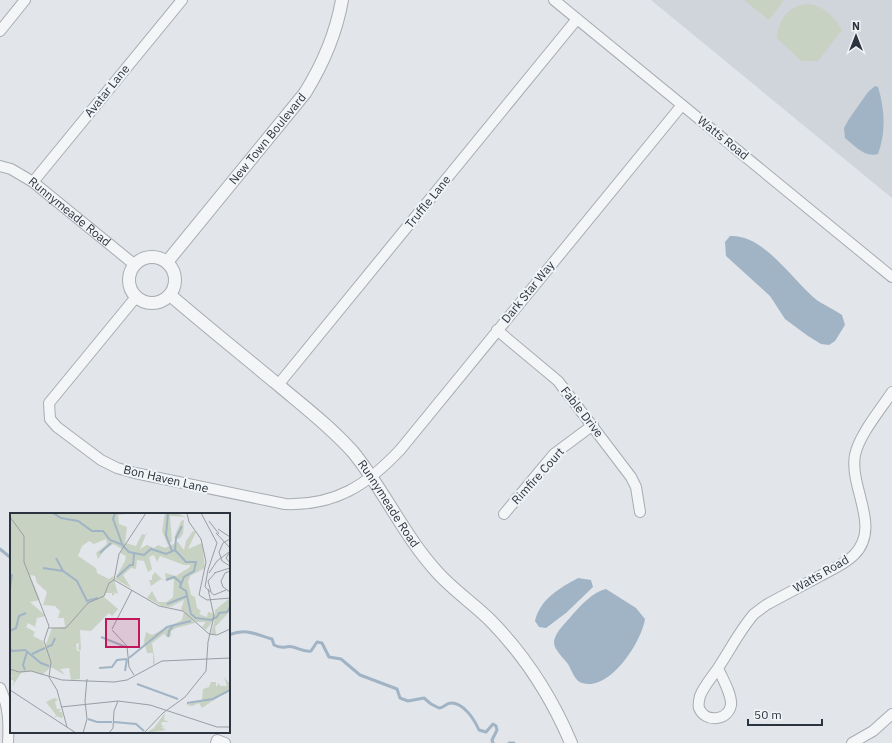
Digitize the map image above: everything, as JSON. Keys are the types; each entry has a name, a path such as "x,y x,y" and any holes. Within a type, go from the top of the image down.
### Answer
{"street":[{"path":"0,31 26,0"},
{"name":"Avatar Lane","path":"33,182 182,0"},
{"name":"New Town Boulevard","path":"167,262 304,93 316,75 333,37 342,0"},
{"name":"Watts Road","path":"554,0 892,277"},
{"name":"Truffle Lane","path":"278,385 577,19"},
{"name":"Dark Star Way","path":"372,477 400,450 682,105"},
{"name":"Runnymeade Road","path":"0,166 11,169 33,182 135,265"},
{"path":"152,257 167,262 173,271 175,280 174,289 170,295 161,302 151,304 143,302 136,297 131,290 129,281 130,273 135,265 143,259 152,257"},
{"name":"Runnymeade Road","path":"170,295 332,430 352,452 372,477 419,551 438,573 491,621 532,671 550,699 570,743"},
{"name":"Bon Haven Lane","path":"136,297 51,399 48,410 50,419 57,427 101,460 117,468 271,502 303,505 336,498 372,477"},
{"name":"Fable Drive","path":"497,330 558,381 593,425 631,477 636,487 640,512"},
{"name":"Watts Road","path":"718,668 731,705 725,716 719,719 702,714 698,702 700,695 718,668 756,613 766,605 840,565 853,555 859,548 866,528 865,516 855,473 855,454 861,440 892,392"},
{"name":"Rimfire Court","path":"504,514 554,454 593,425"},
{"path":"0,688 7,709 10,726 8,743"},
{"path":"852,743 873,731 892,714"},
{"path":"216,743 217,740 225,743"}],"shaded area":[{"path":"651,0 892,0 892,198"}],"green space":[{"path":"744,0 784,0 769,20"},
{"path":"806,4 823,9 832,16 842,30 818,61 801,61 777,38 780,25 785,15 794,8"}],"water":[{"path":"875,86 878,87 884,121 881,146 878,154 873,155 864,153 845,138 844,128 868,92"},
{"path":"730,236 743,237 767,251 808,293 818,301 842,315 845,325 835,341 829,345 821,344 785,319 770,296 726,256 725,242"},
{"path":"578,578 591,580 593,587 566,613 546,628 539,627 535,621 541,606 558,590"},
{"path":"606,589 636,608 645,619 643,628 638,640 623,663 613,673 603,680 593,684 582,683 576,678 568,664 556,649 554,643 555,638 563,625 584,602"}],"waterway":[{"path":"0,549 10,557"},
{"path":"230,635 241,632 251,632 272,639 274,645 306,651 311,651 317,642 322,643 329,657 341,659 360,675 397,689 400,698 408,701 424,698 439,708 449,703 456,704 468,712 479,730 486,732 493,724 496,726 497,730 492,740 493,743"},
{"path":"509,743 514,743"}]}
